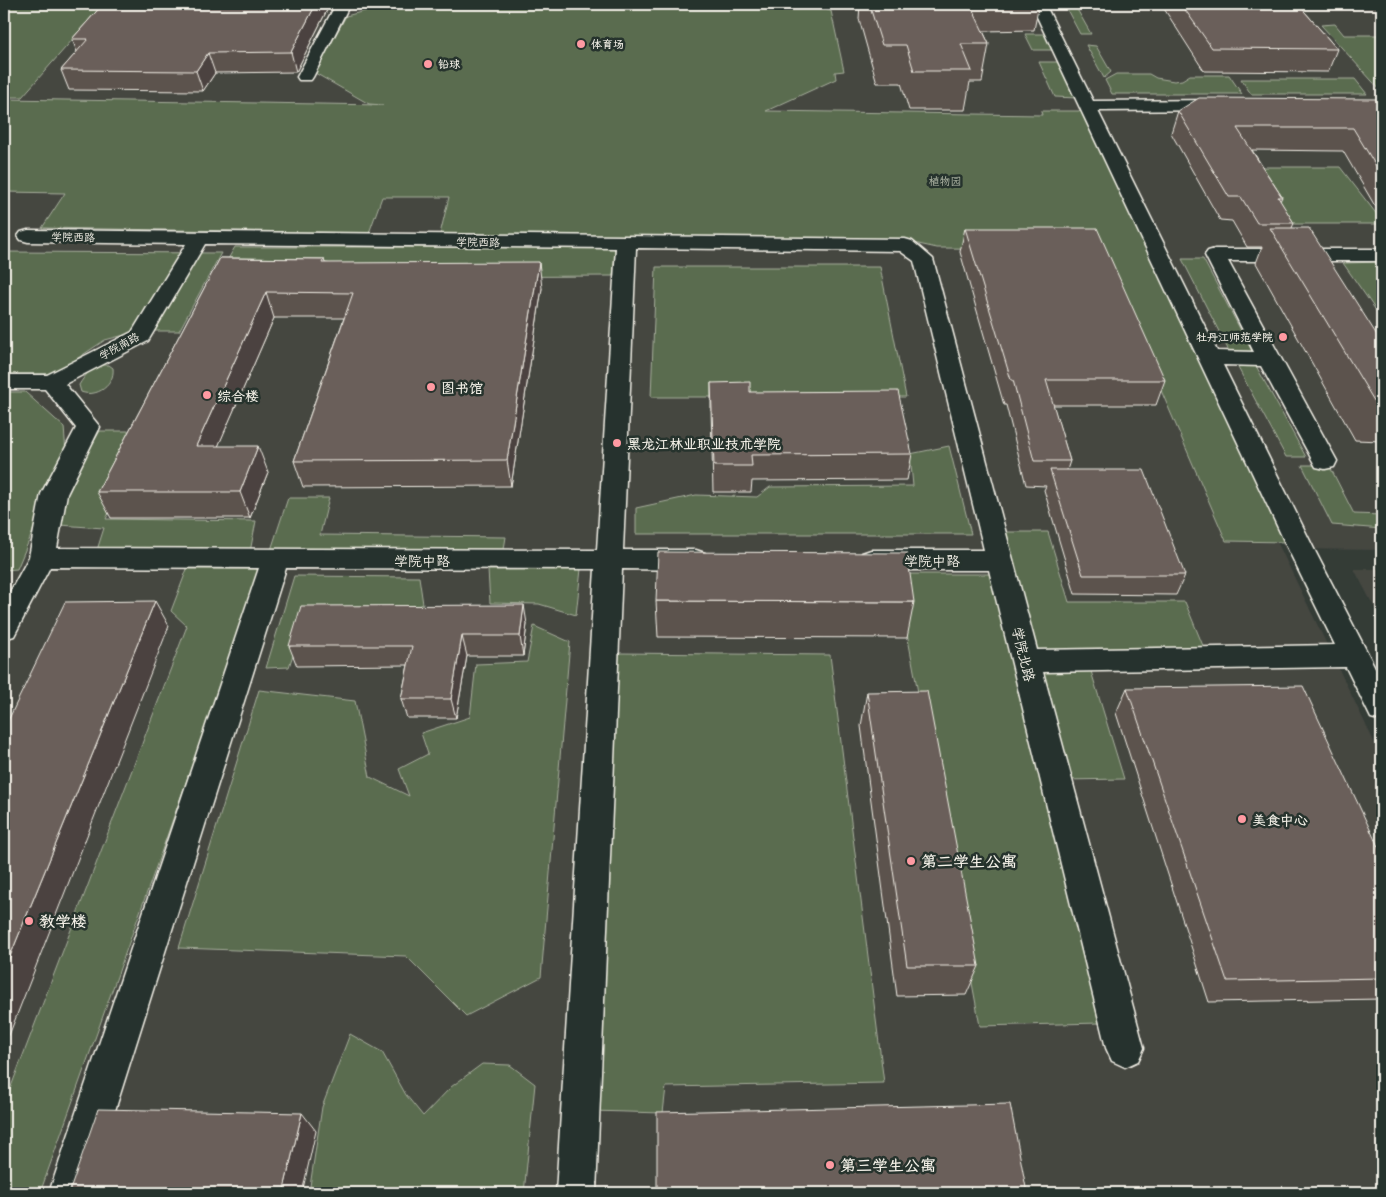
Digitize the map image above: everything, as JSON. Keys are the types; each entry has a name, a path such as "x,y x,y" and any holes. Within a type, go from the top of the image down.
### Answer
{"street":[{"path":"305,77 343,4"},
{"path":"1038,4 1301,549 1382,709"},
{"path":"1087,106 1235,105"},
{"name":"学院西路","path":"28,236 626,244 905,245 923,259"},
{"name":"学院南路","path":"51,382 140,336 199,238"},
{"path":"576,1193 626,244"},
{"path":"1325,461 1215,255 1382,255"},
{"name":"学院北路","path":"923,259 1125,1048"},
{"path":"1209,358 1269,359"},
{"path":"4,382 51,382 88,427 54,494 42,557 4,628"},
{"name":"学院中路","path":"42,557 717,560"},
{"path":"68,1193 275,559"},
{"name":"学院中路","path":"844,560 1000,560"},
{"path":"1026,661 1355,656"}],"shaded area":[{"name":"牡丹江师范学院","path":"4,4 1382,4 1382,550 1285,549 1082,126 4,100"},
{"name":"黑龙江林业职业技术学院","path":"4,103 1077,129 1382,758 1382,1193 4,1193"},
{"path":"1354,569 1382,569 1382,622"}],"green space":[{"path":"4,4 103,5 22,97 4,97"},
{"name":"植物园","path":"391,4 811,4 831,11 844,71 835,72 836,79 766,111 1042,115 1041,111 1083,111 1290,542 1226,541 1100,249 937,248 914,243 440,234 449,197 382,197 369,233 42,228 65,193 4,192 4,99 383,105 369,104 315,73 346,16"},
{"path":"1064,4 1074,4 1091,34 1080,34"},
{"path":"1335,24 1344,35 1382,35 1382,92 1321,25"},
{"path":"1025,34 1045,34 1053,50 1033,50"},
{"path":"1086,45 1096,46 1111,72 1104,78"},
{"path":"1039,62 1060,62 1077,98 1055,97"},
{"path":"1116,74 1149,74 1156,78 1174,81 1182,80 1190,75 1229,75 1242,94 1112,94 1105,80"},
{"path":"1241,79 1355,79 1367,94 1251,94"},
{"path":"1245,167 1340,167 1382,221 1382,224 1283,224"},
{"path":"235,247 615,247 613,276 217,278"},
{"path":"4,252 221,253 179,331 140,331 105,340 54,374 4,374"},
{"path":"1182,259 1203,259 1254,355 1231,355"},
{"path":"1382,262 1382,319 1343,263"},
{"path":"656,267 880,267 906,397 651,397"},
{"path":"1236,364 1255,364 1306,457 1286,457"},
{"path":"103,365 109,365 113,368 113,374 108,385 99,392 81,392 79,385 84,378 89,372"},
{"path":"4,392 25,392 64,427 66,453 17,569 4,570"},
{"path":"100,431 149,431 106,519 256,521 250,552 97,550 104,528 59,525 64,493"},
{"path":"949,446 971,534 636,534 636,508 696,495 757,497 770,487 913,486 910,454"},
{"path":"1302,465 1329,465 1354,514 1382,515 1382,529 1332,525"},
{"path":"288,498 329,498 320,535 506,537 503,555 270,553"},
{"path":"1004,532 1048,532 1069,602 1185,602 1206,653 1037,654"},
{"path":"187,569 262,569 40,1193 4,1193 4,1105 187,626 171,611"},
{"path":"581,569 576,615 539,604 490,603 488,570"},
{"path":"896,574 990,574 1100,1023 980,1026"},
{"path":"294,576 419,577 423,604 402,614 305,617 289,667 266,668"},
{"path":"534,626 570,642 541,977 466,1016 406,956 179,948 259,690 355,701 370,777 409,796 399,769 428,754 421,733 470,717 476,664 527,662"},
{"path":"619,653 830,655 884,1083 666,1087 663,1113 592,1111"},
{"path":"1090,668 1124,779 1065,780 1036,669"},
{"path":"350,1034 382,1052 406,1095 423,1116 451,1087 482,1064 510,1065 535,1084 524,1193 309,1193 322,1107"}],"building":[{"path":"103,4 316,4 291,52 208,53 196,71 61,70 88,39 72,39"},
{"path":"869,4 970,4 989,44 961,44 972,71 914,71 906,45 882,45"},
{"path":"1181,4 1298,4 1337,49 1212,48"},
{"path":"1199,98 1382,99 1382,176 1353,128 1237,128 1282,197 1278,197 1294,223 1257,223 1241,197 1229,197 1178,111"},
{"path":"965,228 1097,228 1165,380 1046,380 1070,461 1034,461 1013,380 1011,380"},
{"path":"1270,228 1309,228 1382,343 1382,404 1376,404"},
{"path":"220,258 324,259 322,263 539,262 507,460 294,461 353,293 266,292 196,446 258,446 240,492 97,492"},
{"path":"750,382 750,392 898,391 912,454 751,455 752,466 714,466 711,383"},
{"path":"1050,470 1144,470 1185,575 1083,575"},
{"path":"658,552 907,553 914,602 656,601"},
{"name":"教学楼","path":"155,601 4,971 4,729 65,602"},
{"path":"524,605 520,636 462,636 451,699 401,699 412,646 289,646 301,606"},
{"name":"美食中心","path":"1303,686 1382,855 1382,978 1227,981 1127,688"},
{"name":"第二学生公寓","path":"927,691 979,966 907,966 867,692"},
{"name":"第三学生公寓","path":"1010,1104 1027,1193 657,1193 657,1112"},
{"path":"98,1109 302,1113 283,1193 69,1193"}],"place":[{"name":"体育场","path":"581,44"},
{"name":"铅球","path":"428,64"},
{"name":"牡丹江师范学院","path":"1283,337"},
{"name":"图书馆","path":"431,387"},
{"name":"综合楼","path":"207,395"},
{"name":"黑龙江林业职业技术学院","path":"617,443"},
{"name":"美食中心","path":"1242,819"},
{"name":"第二学生公寓","path":"911,861"},
{"name":"教学楼","path":"29,921"},
{"name":"第三学生公寓","path":"830,1165"}]}
